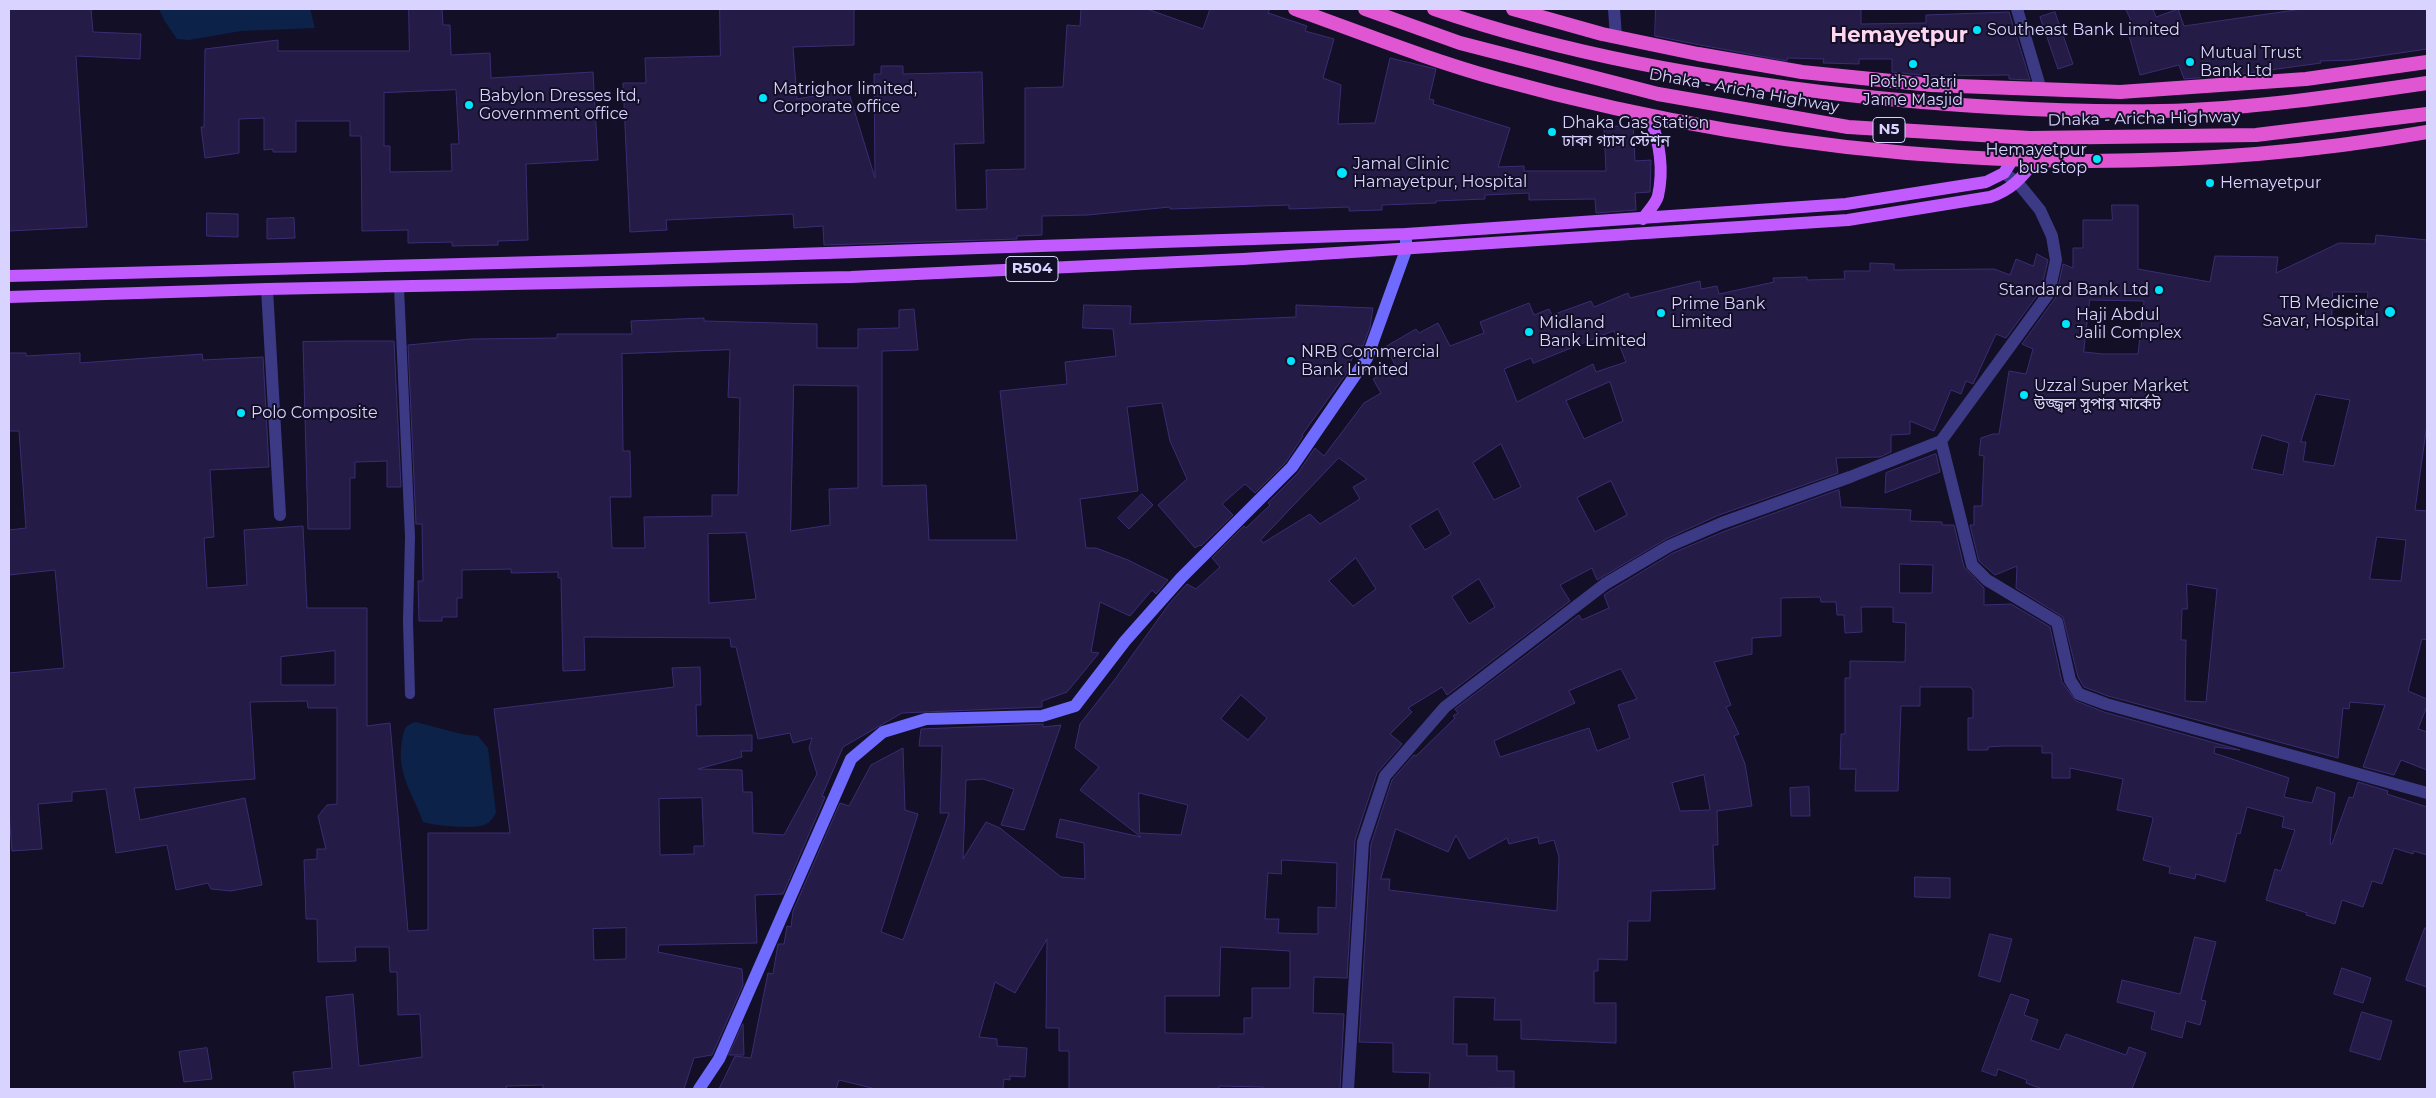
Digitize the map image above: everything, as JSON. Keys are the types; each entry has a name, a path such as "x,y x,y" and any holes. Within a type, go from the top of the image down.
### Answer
{"highway":[{"path":"1295,9 1496,79 1686,124 1856,150 2073,161 2249,156 2348,146 2427,132"},
{"name":"Dhaka - Aricha Highway","path":"1365,9 1460,43 1658,94 1848,127 2030,138 2256,135 2427,114"},
{"name":"Dhaka - Aricha Highway","path":"1434,9 1483,26 1644,65 1768,86 1910,101 2048,111 2164,111 2288,101 2427,83"},
{"path":"1513,9 1616,37 1802,72 1931,85 2120,92 2306,79 2427,62"}],"main road":[{"path":"1643,219 1658,198 1660,170 1659,140 1649,115"},
{"path":"2004,173 2013,159"},
{"name":"R504","path":"9,297 267,289 399,288 851,277 1406,250 1848,220 1990,197 2004,192 2018,183 2037,159"},
{"name":"R504","path":"9,276 613,260 1406,234 1846,204 1986,182 2004,173"},
{"path":"700,1089 719,1059 851,759 884,732 926,719 1042,716 1075,706 1125,641 1181,578 1292,467 1367,358 1406,250 1406,234"}],"street":[{"path":"1614,9 1616,37"},
{"path":"2017,9 2041,90"},
{"path":"1348,1089 1363,842 1385,776 1445,707 1605,584 1669,546 1722,523 1850,477 1941,441 2048,293 2056,260 2052,236 2040,210 2018,183 2004,173"},
{"path":"267,289 280,515"},
{"path":"1941,441 1972,565 1988,580 2057,622 2067,658 2070,680 2079,694 2116,707 2427,793"}],"lane":[{"path":"399,288 410,537 408,622 410,694"}],"water":[{"path":"159,9 310,9 315,28 241,31 189,40 177,39"},
{"path":"416,722 461,734 478,736 488,748 496,813 488,823 479,826 463,827 423,822 406,783 401,764 404,731 407,726"}],"building":[{"path":"9,9 91,9 93,32 141,34 140,59 76,56 87,227 9,231"},
{"path":"409,9 442,9 443,25 450,25 451,55 490,53 491,78 593,72 598,160 526,164 528,240 498,241 498,245 452,246 452,242 408,243 408,230 362,231 361,136 350,136 350,121 296,121 296,152 273,152 273,149 264,150 264,118 239,119 239,153 205,158 201,127 204,127 205,49 278,40 278,51 409,51","holes":["456,90 459,144 451,144 452,171 390,172 390,146 384,146 384,93"]},
{"path":"720,9 854,9 854,45 793,47 797,99 848,90 875,178 874,74 881,74 881,66 903,66 903,74 982,72 984,143 954,144 956,210 987,209 986,170 1025,169 1025,88 1063,87 1067,25 1080,26 1081,9 1147,9 1203,29 1210,9 1270,9 1268,13 1307,26 1305,31 1334,39 1323,78 1341,85 1338,124 1375,123 1390,58 1436,69 1429,99 1434,100 1433,104 1510,128 1498,167 1524,166 1524,171 1606,171 1604,127 1633,125 1635,161 1651,160 1650,192 1635,193 1636,210 1596,213 1595,199 1529,200 1529,193 1485,195 1485,199 1436,201 1436,203 1382,205 1382,210 1349,211 1349,207 1289,209 1289,205 1170,209 1170,207 1088,215 1042,216 1042,235 1017,236 1017,239 824,245 823,226 794,228 793,214 666,220 667,230 630,232 623,83 646,83 645,58 720,56"},
{"path":"1656,9 1861,9 1861,24 1926,23 1926,15 2009,12 2030,80 2009,79 2009,75 1931,76 1892,72 1892,59 1859,59 1859,64 1823,63 1824,59 1787,58 1787,61 1700,45 1655,36"},
{"path":"2126,9 2153,9 2156,17 2178,9 2184,26 2302,9 2427,9 2427,49 2352,60 2320,61 2321,63 2234,75 2184,79 2179,65 2140,75 2128,32 2135,30"},
{"path":"2055,12 2073,64 2058,69 2040,17"},
{"path":"2112,205 2138,205 2138,269 2210,282 2215,256 2278,257 2276,273 2339,243 2375,244 2376,235 2427,240 2427,424 2415,510 2427,511 2427,640 2422,639 2408,691 2427,699 2427,706 2418,729 2427,732 2427,770 2401,760 2394,775 2363,767 2385,705 2350,702 2349,709 2343,708 2338,758 2108,696 2084,687 2078,677 2063,617 2016,588 2017,566 1995,575 1979,561 1970,525 1974,525 1974,506 1982,506 1984,456 1979,455 1981,438 1999,434 2009,371 2026,374 2033,349 2022,344 2056,297 2063,264 2073,268 2073,248 2083,248 2083,220 2112,220","holes":["2333,292 2368,292 2364,325 2332,319","2090,300 2144,301 2138,354 2084,352","2316,394 2350,400 2334,466 2303,461 2306,442 2301,442","2262,435 2289,443 2283,475 2252,469","2377,537 2406,540 2401,581 2370,579","2187,584 2217,589 2206,702 2185,701 2186,640 2181,640 2182,609 2187,609"]},
{"path":"207,213 238,214 238,237 207,236"},
{"path":"294,218 295,238 267,239 267,219"},
{"path":"2037,254 2048,260 2041,290 2006,338 1996,334 1973,384 1966,381 1961,394 1951,390 1934,431 1910,421 1910,434 1891,435 1891,452 1880,457 1836,458 1838,473 1719,515 1666,539 1597,580 1592,568 1560,585 1570,601 1447,695 1442,687 1408,708 1412,712 1390,734 1402,744 1377,773 1355,840 1347,978 1314,977 1313,1013 1344,1014 1340,1089 1263,1089 1263,1087 1219,1086 1219,1089 1069,1089 1069,1051 1059,1051 1059,1028 1046,1028 1047,939 1015,993 995,982 979,1037 997,1039 997,1046 1027,1048 1025,1077 1010,1076 1010,1080 1004,1079 1003,1089 876,1089 839,1080 836,1089 719,1089 735,1056 751,1058 768,973 773,974 778,944 784,944 787,926 791,927 793,911 840,803 849,806 871,765 903,748 905,810 918,814 881,932 903,940 949,813 940,813 942,746 919,746 921,729 1043,724 1043,727 1061,725 1024,830 1001,825 1014,789 983,779 966,780 963,859 986,822 1000,828 1061,877 1085,879 1084,843 1056,837 1060,819 1141,837 1080,790 1099,767 1075,748 1080,724 1116,678 1169,604 1187,584 1196,589 1220,567 1212,558 1244,526 1246,528 1270,505 1268,503 1298,473 1315,448 1324,456 1364,403 1381,393 1373,379 1396,366 1385,347 1416,329 1419,333 1438,323 1450,346 1484,333 1480,322 1529,303 1534,315 1549,309 1552,315 1591,301 1594,307 1628,293 1630,298 1700,281 1701,289 1717,286 1719,294 1774,282 1773,278 1807,277 1807,280 1845,279 1844,271 1870,271 1870,263 1894,264 1894,270 1994,269 2010,275 2016,259 2033,266","holes":["1614,331 1626,362 1596,372 1593,364 1517,402 1504,369 1531,358 1533,363","1610,382 1623,421 1584,439 1566,401","1501,444 1521,487 1494,500 1473,463","1339,458 1367,479 1353,487 1360,499 1320,524 1310,514 1263,543 1261,540","1611,481 1627,515 1595,532 1577,498","1438,509 1451,534 1425,550 1410,526","1356,558 1376,589 1353,606 1329,581","1479,579 1495,607 1469,624 1452,597","1241,695 1267,718 1248,740 1221,719","1139,793 1188,805 1181,835 1140,833","1282,860 1337,863 1336,908 1318,907 1318,934 1278,933 1279,919 1265,919 1268,873 1281,874","1221,947 1290,951 1290,988 1252,988 1252,1018 1244,1018 1244,1034 1165,1033 1165,996 1219,996"]},
{"path":"1084,305 1131,306 1130,324 1296,317 1296,305 1373,308 1370,327 1363,346 1357,346 1346,374 1302,435 1286,462 1255,493 1245,484 1222,504 1233,515 1201,546 1195,548 1158,505 1187,479 1170,441 1162,403 1127,407 1138,491 1080,499 1086,548 1096,548 1128,560 1168,580 1156,594 1152,590 1130,616 1100,602 1091,652 1099,653 1067,692 1042,701 1042,707 902,713 843,747 822,796 825,797 783,894 755,895 757,943 659,945 658,952 742,969 743,985 712,1055 694,1058 684,1089 543,1089 543,1085 506,1086 507,1089 295,1089 293,1072 332,1068 326,997 353,994 359,1066 422,1057 420,1014 398,1015 397,972 390,972 389,947 355,947 356,961 318,962 317,919 306,919 304,860 317,859 317,849 326,849 318,816 327,805 337,804 337,708 308,708 307,701 250,702 255,779 134,788 140,820 245,798 262,885 231,891 211,889 208,883 176,890 167,845 116,853 106,789 72,792 72,801 38,804 42,849 12,851 9,813 9,673 64,668 55,570 9,575 9,530 26,528 19,431 9,431 9,353 26,353 26,356 80,353 80,363 202,354 203,360 263,357 269,467 210,470 214,537 204,538 207,588 247,585 244,530 303,526 307,608 367,608 367,726 390,723 408,931 428,930 428,833 510,833 494,709 674,687 672,668 700,667 701,705 696,705 697,736 752,735 752,751 741,751 742,757 698,769 742,770 743,792 752,792 753,833 784,835 817,774 809,748 812,738 793,743 790,733 758,739 736,647 731,647 730,638 584,637 585,670 563,671 561,578 558,578 558,572 511,573 511,569 462,570 462,598 457,598 457,617 442,617 442,621 419,621 418,581 423,581 422,524 416,524 408,345 471,339 557,338 557,334 632,334 631,321 704,318 704,321 817,324 817,348 858,348 858,329 899,328 899,310 914,309 918,350 882,351 882,486 926,485 929,540 1017,540 1000,391 1067,384 1065,362 1116,356 1113,329 1083,328","holes":["730,350 728,397 740,398 738,495 712,495 712,516 644,517 645,548 612,548 610,497 631,497 630,451 623,451 622,354","794,385 858,386 858,488 829,489 830,525 791,531","746,533 756,599 709,603 708,534","335,651 335,685 281,685 281,657","702,798 704,846 694,846 694,854 660,855 659,799","626,928 626,959 594,960 593,929"]},
{"path":"394,341 401,487 387,487 387,461 355,462 355,478 350,478 350,529 308,529 303,342"},
{"path":"1936,454 1940,472 1885,493 1886,473"},
{"path":"1839,490 1841,507 1911,510 1910,521 1942,522 1942,525 1954,525 1964,567 1984,588 1984,605 2011,604 2050,627 2062,682 2076,701 2104,712 2240,750 2215,747 2214,753 2289,778 2284,797 2312,803 2317,787 2335,793 2330,844 2332,844 2349,797 2353,798 2358,782 2388,791 2387,794 2427,807 2427,855 2414,851 2413,854 2394,848 2382,884 2372,881 2363,907 2342,900 2335,924 2266,900 2275,869 2281,871 2295,830 2282,827 2284,817 2247,807 2240,834 2237,833 2225,882 2196,874 2195,879 2169,873 2170,867 2143,860 2152,817 2117,810 2123,779 2070,768 2070,778 2052,778 2052,753 2042,753 2042,746 2003,746 1988,747 1988,750 1968,750 1968,718 1973,718 1973,690 1970,687 1920,687 1920,706 1901,706 1898,791 1855,791 1856,769 1840,769 1841,734 1845,734 1845,678 1850,678 1850,661 1905,662 1906,623 1893,622 1893,607 1861,607 1862,632 1845,633 1844,615 1837,615 1836,602 1821,602 1820,597 1781,598 1781,636 1752,638 1752,654 1714,662 1731,705 1726,707 1739,734 1734,736 1745,764 1752,806 1717,811 1718,845 1713,845 1715,889 1651,891 1650,921 1628,921 1627,960 1598,959 1598,971 1594,971 1594,1003 1616,1003 1616,1043 1521,1039 1521,1020 1494,1020 1495,998 1454,997 1453,1044 1467,1044 1467,1056 1497,1056 1497,1071 1514,1071 1514,1088 1429,1089 1430,1073 1393,1072 1393,1043 1359,1042 1371,844 1392,780 1414,755 1416,756 1455,718 1453,716 1458,713 1455,709 1579,615 1582,620 1609,608 1604,595 1673,553 1725,531","holes":["1900,564 1933,565 1932,593 1900,593","1621,669 1637,699 1618,705 1630,738 1597,751 1589,728 1500,757 1494,741 1575,703 1569,691","1704,775 1710,810 1680,811 1672,783","1396,829 1448,852 1456,835 1469,859 1507,838 1509,844 1538,837 1539,844 1554,840 1559,857 1557,911 1389,890 1390,879 1381,879"]},
{"path":"1142,494 1153,505 1129,529 1118,518"},
{"path":"1809,787 1810,816 1791,816 1790,788"},
{"path":"1915,877 1950,878 1950,898 1915,897"},
{"path":"2425,928 2427,928 2427,987 2406,980"},
{"path":"1990,934 2012,939 2000,982 1979,976"},
{"path":"2195,937 2216,942 2201,1000 2206,1001 2200,1025 2186,1021 2182,1038 2151,1029 2155,1012 2117,1002 2122,980 2180,994"},
{"path":"2342,968 2371,978 2363,1003 2334,994"},
{"path":"2011,994 2029,1000 2024,1015 2038,1020 2031,1040 2059,1050 2066,1034 2126,1055 2129,1047 2146,1053 2132,1089 2042,1089 2026,1083 2027,1080 1998,1069 1996,1076 1982,1071"},
{"path":"2362,1012 2392,1021 2380,1060 2350,1051"},
{"path":"743,1024 744,1055 729,1055"},
{"path":"207,1048 212,1079 184,1082 179,1052"}],"place":[{"name":"Southeast Bank Limited","path":"1977,30"},
{"name":"Mutual Trust Bank Ltd","path":"2190,62"},
{"name":"Potho Jatri Jame Masjid","path":"1913,64"},
{"name":"Matrighor limited, Corporate office","path":"763,98"},
{"name":"Babylon Dresses ltd, Government office","path":"469,105"},
{"name":"Dhaka Gas Station ঢাকা গ্যাস স্টেশন","path":"1552,132"},
{"name":"Hemayetpur bus stop","path":"2097,159"},
{"name":"Jamal Clinic Hamayetpur, Hospital","path":"1342,173"},
{"name":"Hemayetpur","path":"2210,183"},
{"name":"Standard Bank Ltd","path":"2159,290"},
{"name":"TB Medicine Savar, Hospital","path":"2390,312"},
{"name":"Prime Bank Limited","path":"1661,313"},
{"name":"Haji Abdul Jalil Complex","path":"2066,324"},
{"name":"Midland Bank Limited","path":"1529,332"},
{"name":"NRB Commercial Bank Limited","path":"1291,361"},
{"name":"Uzzal Super Market উজ্জ্বল সুপার মার্কেট","path":"2024,395"},
{"name":"Polo Composite","path":"241,413"}],"district":[{"name":"Hemayetpur","path":"1899,36"}]}
